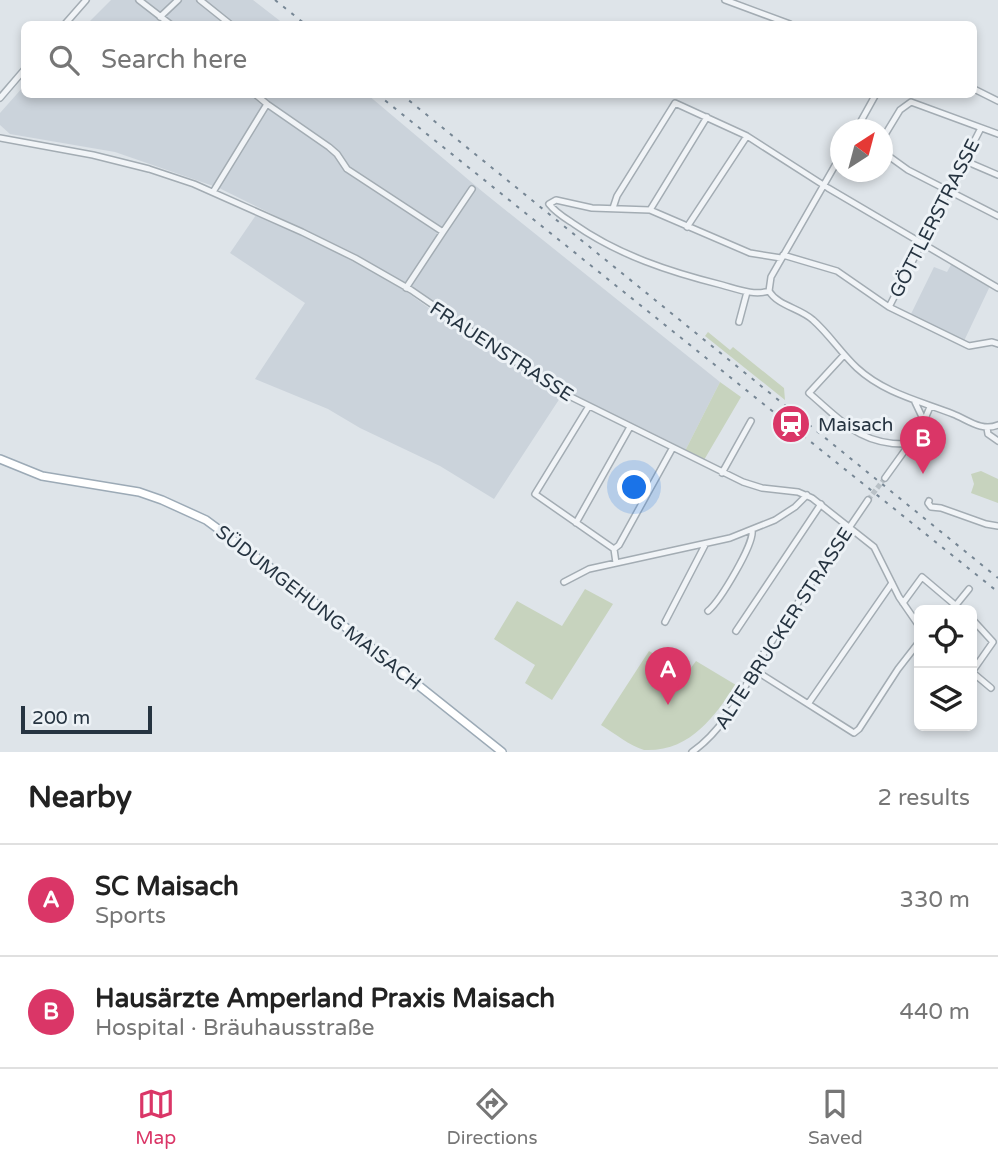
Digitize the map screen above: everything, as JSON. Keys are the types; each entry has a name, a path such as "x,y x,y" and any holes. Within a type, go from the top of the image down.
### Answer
{"main road":[{"name":"SÜDUMGEHUNG MAISACH","path":"6,463 42,476 139,492 206,520 275,570 502,752"}],"street":[{"path":"68,21 86,0"},
{"path":"139,0 166,21"},
{"path":"160,17 178,0"},
{"path":"200,0 226,21"},
{"path":"725,0 782,21"},
{"path":"0,98 21,74"},
{"path":"977,90 998,101"},
{"path":"260,98 329,147 347,169 443,232"},
{"path":"862,119 874,98"},
{"path":"893,122 900,110 911,102 998,134"},
{"path":"614,208 617,196 675,103 747,136 822,184 998,288"},
{"path":"213,192 267,104"},
{"path":"650,210 707,117"},
{"name":"GÖTTLERSTRASSE","path":"889,307 946,191 981,128"},
{"path":"687,227 747,136"},
{"name":"FRAUENSTRASSE","path":"0,138 93,155 149,169 213,192 343,251 406,288 533,375 672,449 754,486 807,495 874,547 914,619"},
{"path":"893,159 946,191 998,216"},
{"path":"963,160 998,175"},
{"path":"830,172 768,281 769,291 776,299 814,320 844,355 871,378 928,407 987,428 998,425"},
{"path":"406,288 472,189"},
{"path":"769,291 760,294 747,292 693,278 609,247 554,211 549,204 555,200 592,208 650,210 750,253 782,257 837,271 889,307 969,346 992,342 998,344"},
{"path":"739,322 747,292"},
{"path":"844,355 809,393 852,431 888,444 910,444"},
{"path":"915,402 923,419"},
{"path":"589,406 535,494 614,549"},
{"path":"885,478 910,444 928,407"},
{"path":"923,419 939,410"},
{"path":"722,473 751,421"},
{"path":"576,523 630,427"},
{"path":"987,428 988,434 998,441"},
{"path":"614,549 619,545 672,449"},
{"path":"564,582 589,569 705,545 752,530 775,520 807,495"},
{"name":"ALTE BRUCKER STRASSE","path":"692,752 713,735 743,691 753,669 868,500"},
{"path":"929,500 931,507 998,526"},
{"path":"736,631 821,504"},
{"path":"708,611 715,605 740,562 753,537 752,530"},
{"path":"665,622 705,545"},
{"path":"614,549 615,563"},
{"path":"903,603 922,577 956,605 969,589"},
{"path":"808,704 892,582"},
{"path":"977,625 993,642 977,665"},
{"path":"753,669 854,733 914,648"},
{"path":"977,676 991,688"}],"shaded area":[{"path":"111,0 253,0 280,21 90,21"},
{"path":"21,89 21,98 372,98 483,192 720,382 685,451 561,388 411,287 355,255 219,188 115,152 10,134 0,125 0,113"},
{"path":"256,215 354,260 408,293 560,398 494,499 440,466 360,428 328,409 255,379 305,303 230,253"},
{"path":"952,263 990,286 964,341 910,316 934,267 947,272"}],"green space":[{"path":"708,332 730,350 733,347 784,388 785,400 705,336"},
{"path":"720,382 741,397 704,460 685,451"},
{"path":"981,471 998,479 998,503 971,493 974,484 971,474"},
{"path":"585,589 613,604 552,700 525,683 535,665 494,639 517,601 562,626"},
{"path":"649,651 687,673 696,661 736,685 710,720 688,738 661,749 644,750 601,725"}],"tunnel":[{"path":"868,500 885,478"}],"railway":[{"path":"275,0 301,21"},
{"path":"382,98 998,592"},
{"path":"406,98 998,578"}],"place":[{"name":"Maisach","path":"791,424"},
{"name":"Hausärzte Amperland Praxis Maisach","path":"923,474"},
{"name":"SC Maisach","path":"668,705"}]}
